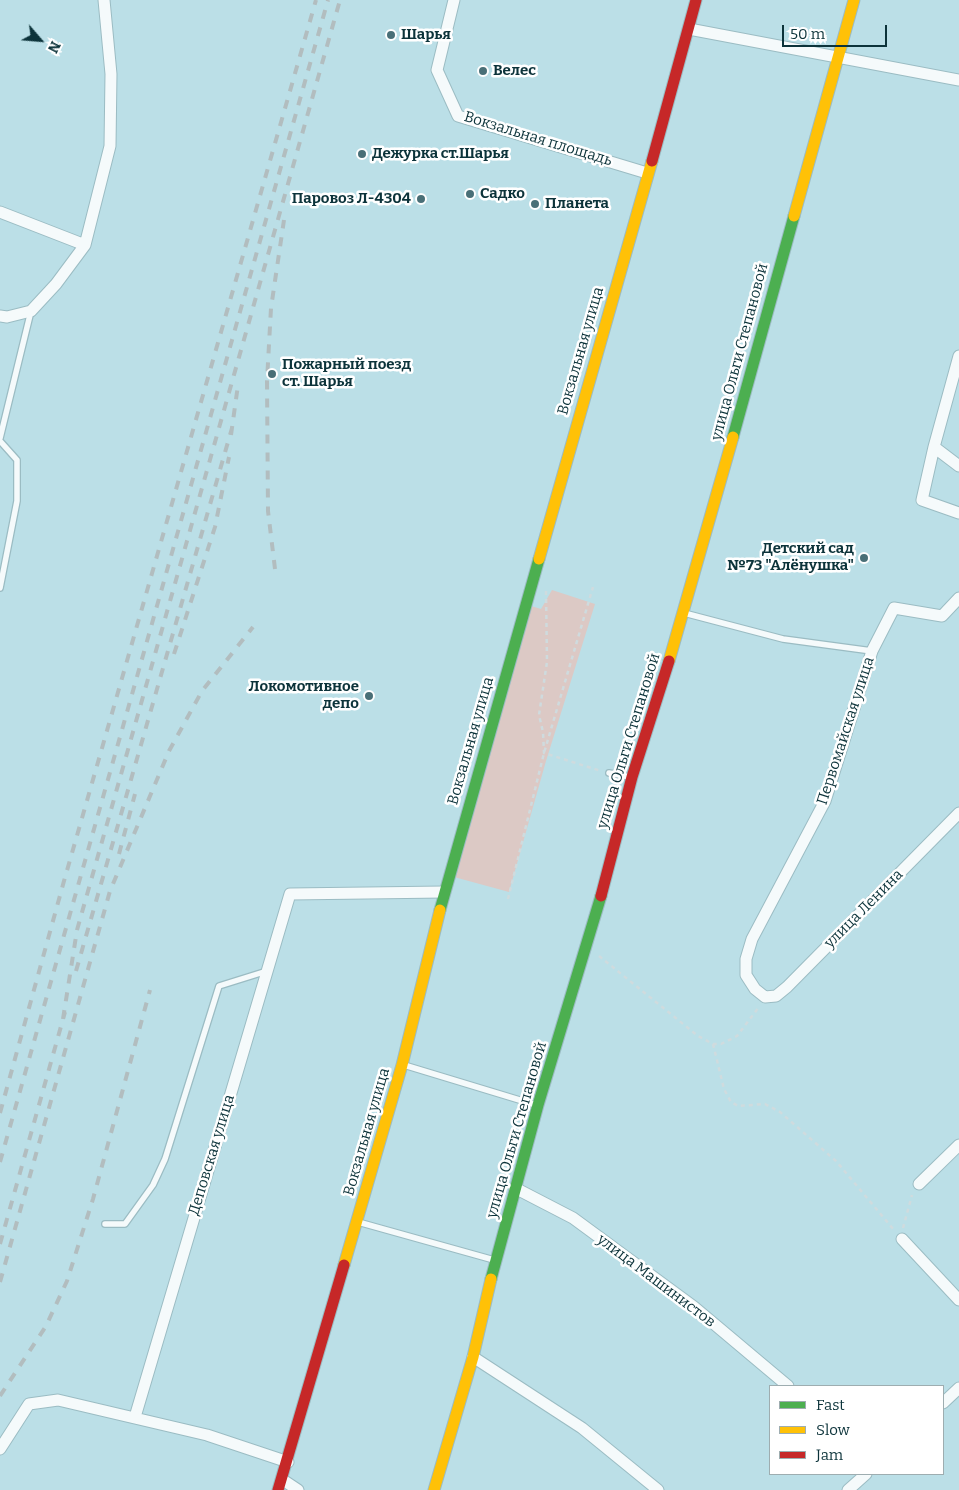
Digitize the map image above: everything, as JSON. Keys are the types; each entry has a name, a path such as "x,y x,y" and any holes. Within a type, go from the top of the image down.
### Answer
{"street":[{"path":"0,316 8,317 31,312 56,284 85,245 110,146 111,74 104,0"},
{"name":"Вокзальная площадь","path":"454,0 437,70 458,116 647,173"},
{"name":"Вокзальная улица","path":"281,1485 402,1064 444,892 696,0"},
{"name":"улица Ольги Степановой","path":"434,1490 473,1357 496,1260 538,1105 587,947 632,777 684,613 854,0"},
{"path":"689,29 837,59 959,80"},
{"path":"0,212 85,245"},
{"path":"959,356 934,447 922,500 959,513"},
{"path":"934,447 959,466"},
{"name":"Первомайская улица","path":"765,997 755,989 746,975 746,959 752,939 825,801 872,651 894,608 942,616 959,598"},
{"name":"улица Ленина","path":"765,997 776,996 787,987 959,813"},
{"name":"Деповская улица","path":"134,1417 290,894 444,892"},
{"path":"919,1184 959,1145"},
{"name":"улица Машинистов","path":"515,1188 573,1218 694,1307 787,1385"},
{"path":"902,1239 959,1300"},
{"path":"473,1357 582,1428 658,1490"},
{"path":"944,1402 959,1388"},
{"path":"0,1449 29,1404 58,1400 207,1435 288,1462"},
{"path":"848,1490 865,1475"},
{"path":"281,1485 298,1490"}],"lane":[{"path":"0,588 16,501 17,460 0,439 31,312"},
{"path":"684,613 783,639 872,651"},
{"path":"609,773 632,777"},
{"path":"105,1224 125,1224 154,1185 165,1159 219,986 267,971"},
{"path":"402,1064 538,1105"},
{"path":"356,1222 496,1260"}],"path":[{"path":"508,900 544,752 593,587"},
{"path":"544,752 544,732 539,715 547,662 546,589"},
{"path":"544,752 609,773"},
{"path":"587,947 698,1036 713,1044 721,1044 737,1036 747,1025 765,997"},
{"path":"713,1044 724,1089 731,1102 738,1106 765,1104 780,1112 836,1161 902,1239"},
{"path":"902,1239 908,1205 919,1184"}],"shaded area":[{"path":"552,590 595,604 546,761 509,892 454,877 531,606 541,609"}],"railway":[{"path":"0,1113 64,881 316,0"},
{"path":"0,1162 328,0"},
{"path":"63,1019 77,930 340,0"},
{"path":"275,569 268,511 267,381 271,308 284,220"},
{"path":"231,435 238,385"},
{"path":"76,971 232,428"},
{"path":"174,654 215,527 229,457"},
{"path":"0,1282 110,891 169,751 202,691 253,627"},
{"path":"119,854 135,794"},
{"path":"0,1396 46,1326 67,1281 93,1199 150,990"},
{"path":"0,1244 65,1012"}],"traffic: fast":[{"path":"733,437 794,216"},
{"path":"440,910 539,559"},
{"path":"491,1279 538,1105 601,896"}],"traffic: slow":[{"path":"794,216 854,0"},
{"path":"539,559 652,161"},
{"path":"669,661 733,437"},
{"path":"344,1265 402,1065 440,910"},
{"path":"434,1490 473,1357 491,1279"}],"traffic: jam":[{"path":"652,161 696,0"},
{"path":"601,896 632,777 669,661"},
{"path":"278,1490 344,1265"}],"place":[{"name":"Шарья","path":"391,35"},
{"name":"Велес","path":"483,71"},
{"name":"Дежурка ст.Шарья","path":"362,154"},
{"name":"Садко","path":"470,194"},
{"name":"Паровоз Л-4304","path":"421,199"},
{"name":"Планета","path":"535,204"},
{"name":"Пожарный поезд ст. Шарья","path":"272,374"},
{"name":"Детский сад №73 \"Алёнушка\"","path":"864,558"},
{"name":"Локомотивное депо","path":"369,696"}]}
